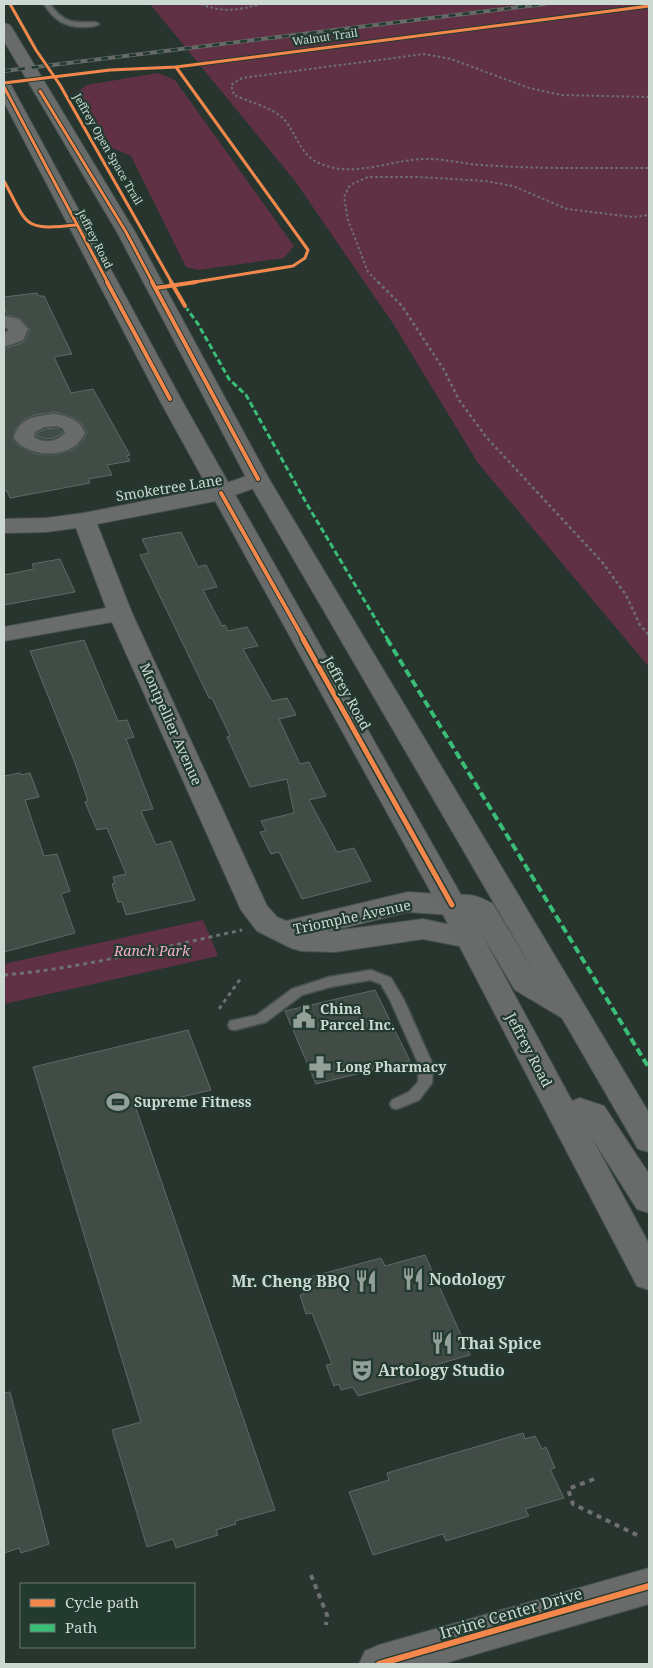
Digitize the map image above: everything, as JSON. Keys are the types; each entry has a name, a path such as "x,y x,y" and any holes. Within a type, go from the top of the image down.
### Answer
{"main road":[{"path":"4,28 126,232 258,479 649,1140"},
{"name":"Jeffrey Road","path":"4,87 120,307 470,938 649,1276"},
{"path":"452,905 471,904 483,910 525,983 572,1010"},
{"path":"564,1115 580,1110 593,1114 649,1200"},
{"name":"Irvine Center Drive","path":"379,1664 649,1586"}],"street":[{"path":"4,320 13,323 19,329 16,336 4,341"},
{"path":"4,441 24,438"},
{"name":"Smoketree Lane","path":"4,519 258,479"},
{"name":"Smoketree Lane","path":"4,526 46,525 84,520 218,485"},
{"name":"Montpellier Avenue","path":"84,520 120,613 255,910 275,928"},
{"path":"4,634 120,613"},
{"name":"Triomphe Avenue","path":"275,928 408,902 452,905"},
{"name":"Triomphe Avenue","path":"275,928 301,941 344,941 423,929 470,938"}],"lane":[{"path":"47,4 57,19 64,23 73,25 95,24"},
{"path":"235,1025 260,1019 297,992 329,982 371,975 386,981 397,1000 426,1065 425,1083 414,1096 398,1104"}],"path":[{"path":"201,4 220,12 244,9 261,4"},
{"path":"649,97 561,95 530,88 451,59 424,54 242,78 231,85 234,94 280,115 305,153 316,162 338,169 369,168 403,160 432,159 480,165 554,168 649,168"},
{"path":"649,215 633,217 567,209 513,186 476,181 368,177 350,185 344,197 351,228 368,272 402,306 444,370 458,400 486,438 602,562 626,595 640,625 649,635"},
{"path":"4,975 40,972 275,928"},
{"path":"219,1009 241,978"},
{"path":"594,1479 568,1489 573,1504 637,1535"},
{"path":"311,1575 327,1615 326,1625"}],"green space":[{"path":"150,4 649,4 649,667 478,463 394,325 295,181"},
{"path":"158,73 175,80 294,246 284,258 198,270 186,267 131,156 112,148 77,92 87,85"},
{"name":"Ranch Park","path":"203,920 218,956 4,1004 4,964"}],"building":[{"path":"37,293 39,296 44,296 72,354 54,357 71,393 93,389 130,455 127,456 130,461 107,465 112,475 88,479 90,483 10,498 7,491 4,491 4,349 24,342 30,330 20,318 7,315 4,307 4,297","holes":["55,412 74,418 81,423 87,432 82,442 73,450 54,455 35,454 19,446 13,439 15,430 23,420 35,415"]},
{"path":"57,428 63,433 54,438 46,439 36,436 37,433 45,429"},
{"path":"181,532 198,567 206,565 217,587 203,590 222,626 225,625 228,631 247,627 258,646 243,649 272,701 287,698 296,715 279,719 300,764 309,762 326,796 309,800 337,852 354,848 371,881 302,899 279,852 271,854 260,832 266,831 261,821 294,813 287,779 250,787 227,737 230,736 212,698 209,698 140,555 149,553 142,539"},
{"path":"60,559 75,592 4,605 4,575 34,569 32,564"},
{"path":"84,640 118,721 127,720 134,737 126,739 153,809 141,811 156,845 171,841 195,900 126,915 122,902 118,902 112,884 115,883 113,877 126,874 107,828 97,830 85,802 88,801 75,763 30,651"},
{"path":"20,773 21,775 30,773 39,797 25,800 44,856 57,854 70,891 61,894 75,933 4,952 4,776"},
{"path":"375,990 410,1061 316,1084 285,1011"},
{"path":"188,1030 211,1090 136,1108 275,1510 235,1521 236,1524 216,1530 218,1535 176,1548 173,1539 147,1547 112,1430 141,1422 33,1067"},
{"path":"425,1255 470,1355 428,1367 432,1375 358,1396 353,1387 341,1390 339,1384 334,1386 326,1365 332,1364 312,1313 306,1314 300,1295 304,1294 299,1280 381,1258 385,1266"},
{"path":"10,1392 49,1544 21,1553 19,1548 4,1553 4,1393"},
{"path":"523,1433 525,1439 535,1436 542,1449 546,1447 555,1468 550,1469 564,1498 525,1509 529,1516 446,1541 443,1534 373,1555 349,1492 389,1480 387,1473"}],"railway":[{"path":"4,71 544,4"}],"marked path":[{"path":"185,306 198,324 229,379 246,395 308,506 454,751 649,1068"}],"cycle path":[{"name":"Jeffrey Open Space Trail","path":"10,4 36,50 60,85 185,306"},
{"name":"Walnut Trail","path":"4,83 110,70 176,67 649,6"},
{"path":"156,288 293,266 305,258 308,250 176,67"},
{"path":"4,87 170,399"},
{"path":"40,91 126,232 258,479"},
{"path":"4,181 28,223 44,228 76,225"},
{"path":"221,493 452,905"},
{"path":"379,1664 649,1586"}],"place":[{"name":"China Parcel Inc.","path":"304,1017"},
{"name":"Long Pharmacy","path":"320,1067"},
{"name":"Supreme Fitness","path":"118,1102"},
{"name":"Nodology","path":"413,1279"},
{"name":"Mr. Cheng BBQ","path":"366,1281"},
{"name":"Thai Spice","path":"442,1343"},
{"name":"Artology Studio","path":"362,1370"}]}
